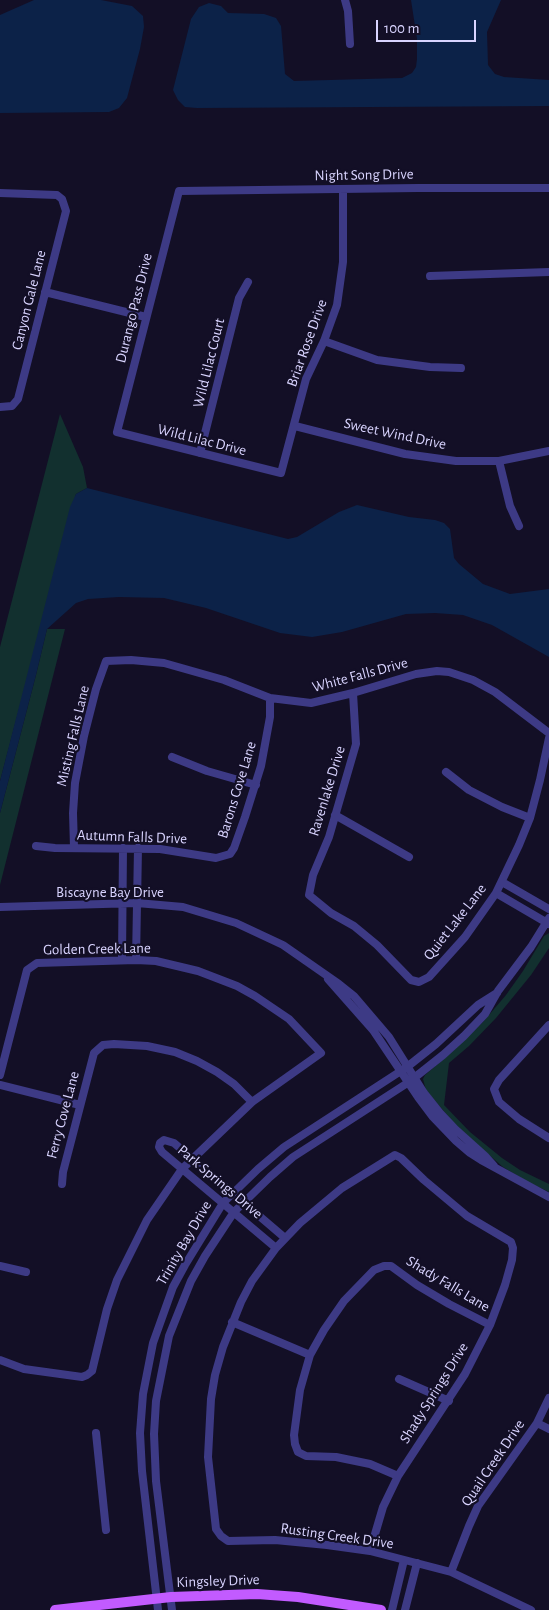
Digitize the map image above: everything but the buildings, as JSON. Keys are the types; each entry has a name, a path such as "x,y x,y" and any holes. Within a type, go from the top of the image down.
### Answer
{"main road":[{"name":"Kingsley Drive","path":"55,1610 171,1597 257,1594 308,1598 381,1610"}],"street":[{"path":"345,0 348,11 350,44"},
{"name":"Night Song Drive","path":"179,191 549,188"},
{"name":"Briar Rose Drive","path":"281,474 306,379 324,341 337,305 343,262 343,189"},
{"name":"Durango Pass Drive","path":"117,432 179,191"},
{"name":"Canyon Gale Lane","path":"0,192 57,195 62,199 66,211 18,399 12,406 0,407"},
{"path":"430,276 549,272"},
{"name":"Wild Lilac Court","path":"200,453 239,298 248,282"},
{"path":"45,292 146,316"},
{"path":"324,341 377,360 430,367 461,368"},
{"name":"Sweet Wind Drive","path":"295,426 405,454 456,461 499,461 549,451"},
{"name":"Wild Lilac Drive","path":"117,432 281,474"},
{"path":"499,461 510,506 519,526"},
{"name":"White Falls Drive","path":"106,661 131,660 164,663 224,680 270,698 311,702 353,693 416,674 437,671 449,672 473,680 495,692 549,733"},
{"name":"Misting Falls Lane","path":"74,848 73,813 75,782 94,698 106,661"},
{"name":"Ravenlake Drive","path":"353,693 356,744 329,837 313,876 309,895 331,913 354,926 377,945 405,976 419,982"},
{"name":"Barons Cove Lane","path":"226,856 234,848 256,785 266,744 270,717 270,698"},
{"name":"Quiet Lake Lane","path":"419,982 430,977 465,937 502,882 530,818 549,738"},
{"path":"172,757 208,771 256,785"},
{"path":"446,772 469,790 502,807 530,818"},
{"path":"334,815 409,857"},
{"name":"Autumn Falls Drive","path":"36,846 138,848 180,851 216,858 226,856"},
{"path":"122,960 123,848"},
{"path":"136,960 138,848"},
{"path":"502,882 549,909"},
{"path":"496,893 548,921"},
{"name":"Biscayne Bay Drive","path":"0,907 137,903 182,907 236,924 283,945 354,996 389,1037 411,1080 455,1129 494,1166 549,1197"},
{"name":"Trinity Bay Drive","path":"172,1610 154,1458 156,1401 169,1336 191,1281 234,1212 293,1157 411,1080 464,1036 485,1014 498,992 548,921"},
{"name":"Golden Creek Lane","path":"0,1075 27,970 36,963 136,960 176,965 215,976 237,986 256,996 290,1019 321,1054 252,1102"},
{"name":"Trinity Bay Drive","path":"158,1610 142,1471 140,1433 148,1364 173,1287 223,1203 258,1169 284,1147 404,1069 443,1038 478,1005 498,992"},
{"path":"549,1025 498,1080 494,1089 499,1102 519,1119 549,1138"},
{"name":"Ferry Cove Lane","path":"62,1184 63,1172 94,1053 103,1046 114,1044 147,1046 175,1052 217,1072 234,1084 252,1102"},
{"path":"0,1085 80,1105"},
{"path":"0,1360 24,1368 82,1377 92,1371 104,1317 117,1280 147,1220 182,1169 252,1102"},
{"name":"Park Springs Drive","path":"276,1248 162,1152 159,1148 160,1143 164,1140 169,1141 285,1238"},
{"name":"Shady Springs Drive","path":"285,1238 342,1188 395,1155 401,1158 467,1216 510,1242 514,1248 505,1285 490,1325 449,1401 398,1476 383,1507 370,1551"},
{"path":"285,1238 252,1281 232,1322 310,1355 296,1412 294,1444 298,1452 306,1456 336,1457 370,1464 398,1476"},
{"path":"0,1266 26,1272"},
{"name":"Shady Falls Lane","path":"310,1355 344,1301 374,1270 384,1266 391,1266 417,1285 490,1325"},
{"name":"Rusting Creek Drive","path":"232,1322 215,1375 209,1419 208,1458 216,1529 221,1536 228,1541 275,1540 370,1551 451,1572 530,1610"},
{"path":"399,1380 449,1401"},
{"name":"Quail Creek Drive","path":"451,1572 468,1526 478,1506 536,1423 549,1398"},
{"path":"536,1423 549,1429"},
{"path":"96,1433 106,1530"},
{"path":"392,1610 404,1560"},
{"path":"405,1610 417,1563"}],"green space":[{"path":"60,414 83,467 87,488 76,494 0,781 0,647"},
{"path":"47,629 65,629 0,885 0,813"},
{"path":"549,933 549,948 531,975 496,1018 469,1046 449,1063 444,1105 470,1132 502,1158 520,1170 549,1184 549,1192 503,1167 481,1148 453,1122 426,1090 423,1079 425,1075 483,1022 506,995 544,936"}],"water":[{"path":"34,0 101,0 132,6 143,16 144,27 140,49 127,98 119,108 109,112 0,113 0,15"},
{"path":"411,0 501,0 487,32 488,65 495,74 504,77 549,80 549,106 197,108 185,107 178,100 173,90 191,19 199,7 209,3 221,6 228,13 264,14 276,18 281,26 285,74 294,81 402,78 412,73 416,67 417,59 417,39"},
{"path":"87,488 288,539 297,537 339,512 357,505 444,523 450,529 454,558 483,584 510,594 549,589 549,657 492,625 463,615 435,613 406,614 342,632 312,637 280,633 206,608 164,598 119,597 88,599 76,603 47,629 0,813 0,781 70,507 76,494"}]}
